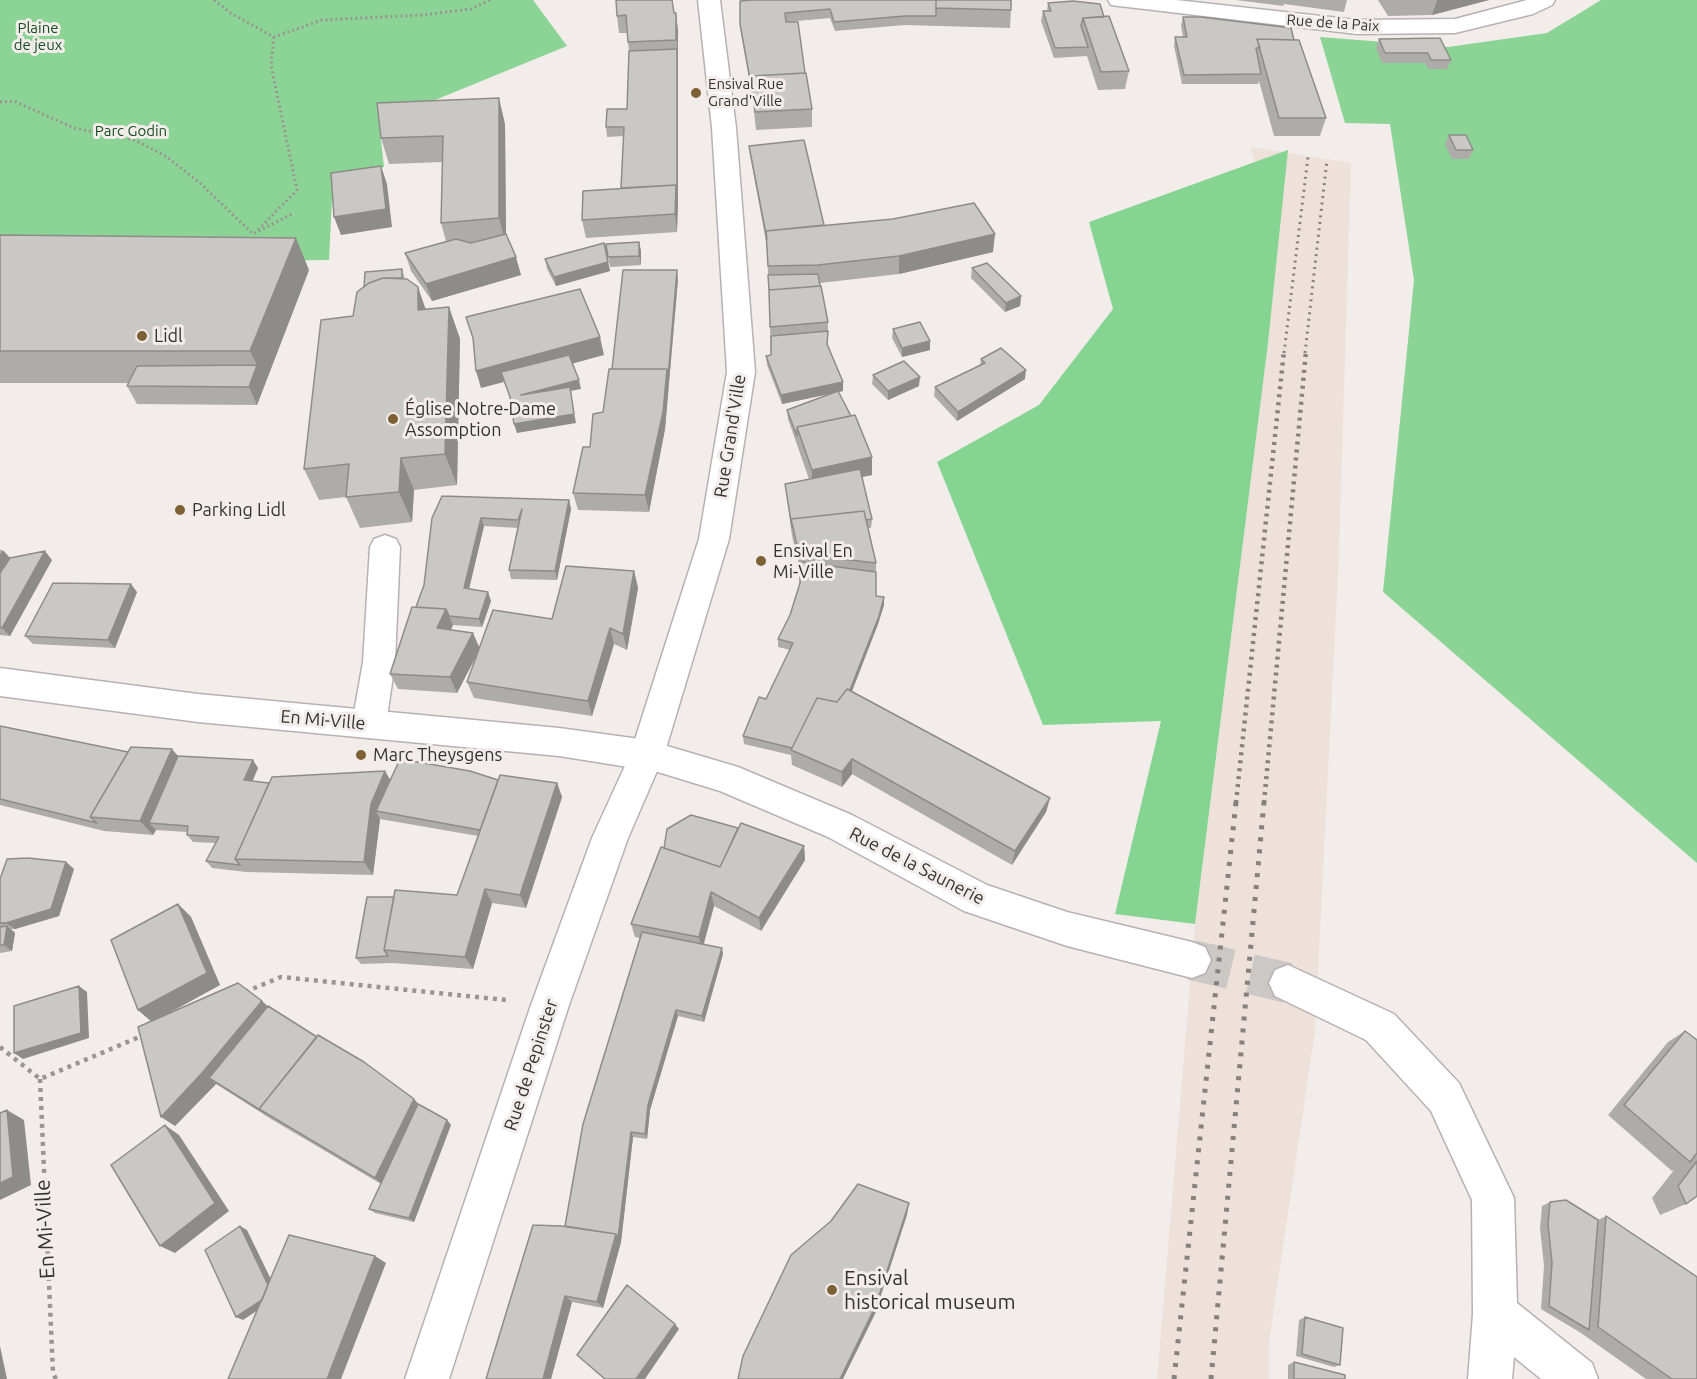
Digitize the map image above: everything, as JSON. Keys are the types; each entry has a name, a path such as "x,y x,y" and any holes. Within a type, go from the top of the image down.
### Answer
{"street":[{"name":"Rue Grand'Ville","path":"647,755 714,539 741,372 724,128 709,0"},
{"name":"Rue de la Paix","path":"1119,0 1356,27 1455,26 1525,9 1544,0"},
{"path":"369,724 379,662 385,547"},
{"name":"En Mi-Ville","path":"0,682 198,708 559,742 647,755"},
{"name":"Rue de la Saunerie","path":"647,755 726,778 840,826 977,899 1066,929 1192,960"},
{"name":"Rue de Pepinster","path":"427,1379 550,1005 610,838 647,755"},
{"path":"1288,983 1380,1027 1445,1097 1493,1197 1495,1314 1490,1379"},
{"path":"1495,1314 1576,1379"}],"path":[{"path":"214,0 232,14 274,37 322,20 423,15 471,9 490,0"},
{"path":"253,234 297,190 271,65 274,37"},
{"path":"0,102 14,101 74,128 135,141 167,157 200,183 253,234"},
{"path":"253,234 294,213"},
{"path":"237,996 281,977 550,1005"},
{"path":"0,1047 40,1079 150,1033"},
{"name":"En Mi-Ville","path":"40,1079 44,1209 53,1373 56,1379"}],"shaded area":[{"path":"1250,147 1351,163 1339,554 1315,1031 1269,1342 1269,1379 1157,1379 1195,924 1268,343 1279,232"}],"green space":[{"name":"Parc Godin","path":"0,0 533,0 567,46 379,123 384,167 333,179 329,260 0,263"},
{"path":"1601,0 1697,0 1697,863 1383,592 1414,280 1390,124 1345,123 1320,37 1448,47 1547,33"},
{"path":"1288,150 1268,343 1195,924 1115,914 1161,721 1043,725 937,462 1039,405 1113,309 1089,222"}],"building":[{"path":"616,0 672,0 674,13 676,13 676,40 628,42 626,15 617,16"},
{"path":"936,0 936,16 905,16 834,22 830,9 785,13 786,22 798,22 805,73 751,76 751,85 740,24 740,1"},
{"path":"936,0 1011,0 1011,10 936,8"},
{"path":"1073,1 1100,4 1104,17 1083,18 1081,26 1088,47 1055,48 1043,11 1051,11 1048,3"},
{"path":"1109,16 1129,71 1101,72 1083,18"},
{"path":"1183,17 1201,17 1291,28 1294,40 1257,39 1260,48 1256,48 1261,74 1184,75 1175,37 1187,37"},
{"path":"1440,38 1451,60 1431,60 1428,53 1385,53 1379,39"},
{"path":"1257,39 1299,40 1326,118 1279,118"},
{"path":"677,49 677,194 676,185 621,188 624,127 606,127 607,109 627,109 629,51"},
{"path":"806,73 812,109 755,112 751,76"},
{"path":"499,98 499,218 441,223 443,136 381,138 377,103"},
{"path":"1449,135 1466,135 1473,150 1456,150"},
{"path":"804,140 824,225 766,231 767,239 749,146"},
{"path":"381,166 386,209 334,217 331,173"},
{"path":"676,185 675,214 582,220 583,191"},
{"path":"974,203 995,234 899,256 818,265 768,266 766,231 893,219"},
{"path":"506,234 516,257 426,284 405,253 456,239 471,243"},
{"name":"Lidl","path":"0,235 296,238 250,351 0,351"},
{"path":"639,242 639,256 608,257 606,244"},
{"path":"604,243 608,262 554,277 545,259"},
{"path":"987,263 1021,296 1006,303 972,268"},
{"path":"402,269 402,278 383,278 364,287 365,272"},
{"path":"623,270 677,270 668,378 667,369 612,369"},
{"path":"818,274 820,286 769,290 768,275"},
{"name":"Église Notre-Dame Assomption","path":"383,278 407,279 418,287 418,310 449,307 445,454 401,458 399,492 346,497 349,464 304,469 321,320 353,316 357,292 369,283"},
{"path":"821,286 828,322 770,327 769,290"},
{"path":"580,289 600,337 476,371 473,338 466,317"},
{"path":"920,322 930,341 902,348 893,329"},
{"path":"828,331 827,344 843,382 781,395 766,356 771,355 771,336"},
{"path":"1001,348 1026,370 958,412 935,387 985,363 981,359"},
{"path":"569,355 579,380 521,395 570,387 574,414 514,424 510,397 501,372"},
{"path":"904,361 920,377 888,391 873,375"},
{"path":"257,365 249,387 127,386 137,366"},
{"path":"609,369 667,369 663,412 645,495 573,493 583,447 590,447 593,414 603,412"},
{"path":"838,391 851,416 797,427 797,436 787,410"},
{"path":"855,415 872,457 812,470 797,427"},
{"path":"860,469 872,519 866,520 864,511 791,519 792,527 785,484"},
{"path":"442,496 569,500 555,571 509,570 522,509 518,520 481,518 464,588 488,592 479,619 449,616 446,609 416,607 424,585 432,518"},
{"path":"864,511 876,563 799,554 791,519"},
{"path":"45,551 2,628 0,627 0,573 10,558"},
{"path":"800,562 876,572 876,596 884,597 879,616 850,690 847,689 837,702 817,698 792,748 743,736 759,697 766,699 793,643 778,639 790,615 800,583"},
{"path":"566,566 634,571 623,634 610,628 588,701 467,682 493,610 552,619"},
{"path":"53,583 131,584 108,640 25,636"},
{"path":"412,607 446,609 437,628 473,633 450,677 390,674"},
{"path":"847,689 1050,798 1015,851 852,759 842,772 791,750 817,698 837,702"},
{"path":"0,726 128,752 90,817 97,823 0,799"},
{"path":"131,747 172,749 140,821 90,817"},
{"path":"178,756 253,760 244,780 269,783 235,859 240,865 206,861 219,837 187,835 188,826 149,823"},
{"path":"400,759 470,771 498,780 480,830 376,811"},
{"path":"385,771 371,804 364,862 235,859 272,777"},
{"path":"500,775 557,783 520,895 485,889 465,957 384,950 395,890 457,895"},
{"path":"691,815 738,828 720,867 664,848 667,829"},
{"path":"741,823 804,846 759,918 711,892 699,937 631,924 661,847 720,867"},
{"path":"28,858 66,862 51,909 0,923 0,879 7,859"},
{"path":"367,897 394,897 384,950 388,956 356,958"},
{"path":"178,904 207,973 138,1010 111,940"},
{"path":"7,926 4,945 0,945 0,927"},
{"path":"642,932 722,948 702,1016 676,1010 648,1105 645,1134 631,1132 618,1238 616,1234 565,1226 583,1124"},
{"path":"238,983 262,1001 202,1073 161,1117 138,1027"},
{"path":"79,986 81,1033 14,1053 14,1006"},
{"path":"268,1006 317,1037 259,1109 265,1113 209,1078"},
{"path":"1685,1031 1697,1040 1697,1153 1690,1162 1624,1105"},
{"path":"318,1035 364,1062 414,1099 375,1178 259,1109"},
{"path":"418,1104 447,1120 409,1218 369,1209"},
{"path":"7,1110 13,1177 0,1183 0,1113"},
{"path":"165,1125 215,1203 160,1246 111,1165"},
{"path":"1697,1161 1697,1196 1686,1204 1678,1186"},
{"name":"Ensival historical museum","path":"858,1184 909,1203 876,1305 840,1379 738,1379 743,1356 791,1255 831,1221"},
{"path":"1566,1200 1598,1220 1589,1330 1549,1306 1552,1263 1548,1224 1550,1202"},
{"path":"1606,1216 1697,1277 1697,1379 1672,1379 1598,1327"},
{"path":"533,1225 561,1226 616,1234 597,1302 565,1296 543,1379 486,1379"},
{"path":"240,1226 268,1285 262,1300 236,1317 205,1250"},
{"path":"289,1235 375,1256 327,1379 228,1379"},
{"path":"627,1285 675,1324 636,1379 605,1379 577,1355"},
{"path":"1305,1317 1343,1328 1340,1365 1302,1354"},
{"path":"1294,1362 1345,1375 1345,1379 1294,1379"}],"tunnel":[{"path":"1192,960 1288,983"}],"railway":[{"path":"1284,353 1308,157"},
{"path":"1305,353 1327,160"},
{"path":"1236,803 1284,351"},
{"path":"1264,803 1306,351"},
{"path":"1174,1379 1236,802"},
{"path":"1211,1379 1264,802"}],"place":[{"name":"Ensival Rue Grand'Ville","path":"696,93"},
{"name":"Lidl","path":"142,336"},
{"name":"Église Notre-Dame Assomption","path":"393,419"},
{"name":"Parking Lidl","path":"180,510"},
{"name":"Ensival En Mi-Ville","path":"761,561"},
{"name":"Marc Theysgens","path":"361,755"},
{"name":"Ensival historical museum","path":"832,1290"}],"park label":[{"name":"Plaine de jeux","path":"38,36"}]}
